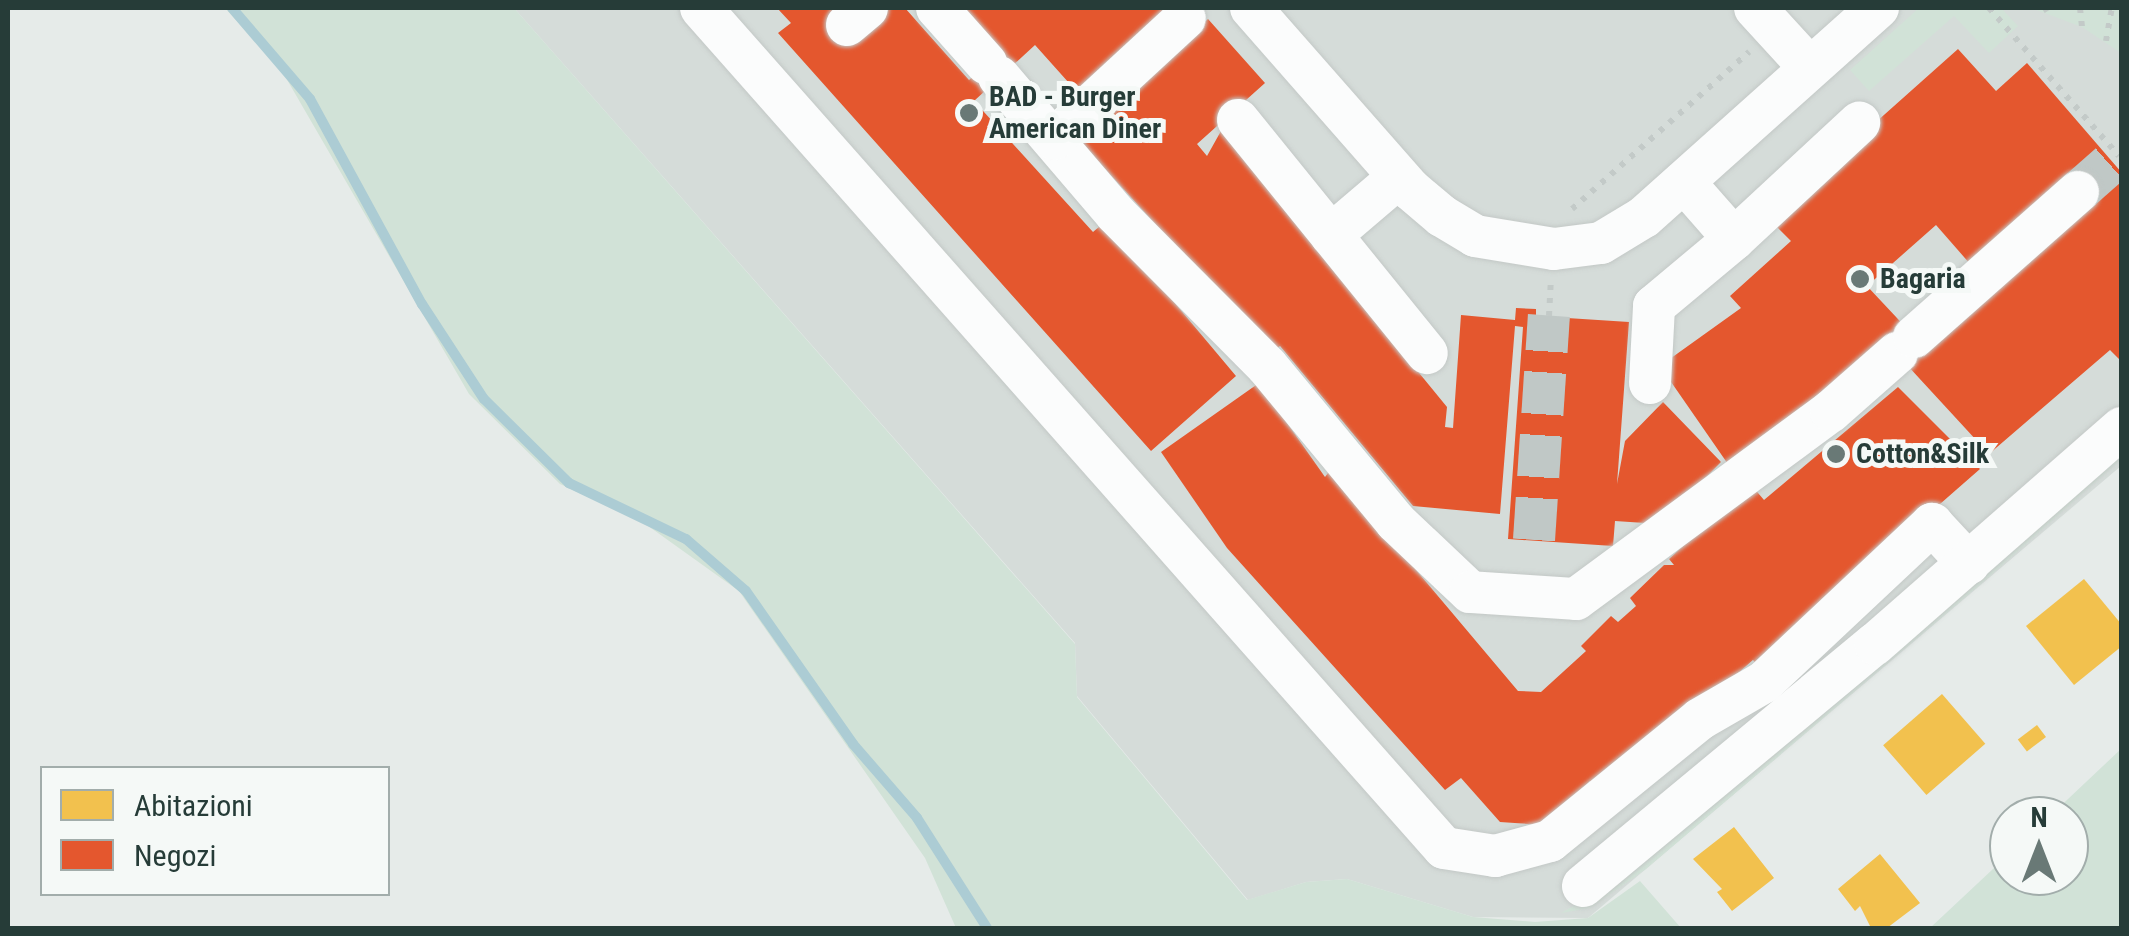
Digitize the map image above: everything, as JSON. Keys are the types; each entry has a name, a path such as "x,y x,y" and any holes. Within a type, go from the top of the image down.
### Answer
{"street":[{"path":"701,8 1444,848 1495,856 1550,841 1700,719 1764,682 1932,524 1969,564"},
{"path":"937,8 1116,214 1267,366 1396,522 1470,592 1576,599 1831,411 2078,192"},
{"path":"1251,8 1399,176 1475,236 1554,249 1602,243 1684,182 1878,8"},
{"path":"1054,139 1184,18"},
{"path":"1765,18 1810,68"},
{"path":"1238,120 1427,353"},
{"path":"1650,382 1654,306 1734,239 1860,123"},
{"path":"1331,235 1399,176"},
{"path":"1684,182 1734,239"},
{"path":"1575,822 1598,876 1969,564 2122,428"}],"path":[{"path":"1989,8 2118,157"},
{"path":"2080,8 2082,28"},
{"path":"2106,41 2112,8"},
{"path":"1570,212 1765,18"}],"shaded area":[{"path":"514,8 2121,8 2121,466 1588,918 1473,917 1347,879 1306,882 1248,900 1077,696 1075,643"}],"green space":[{"path":"225,8 514,8 1075,644 1077,697 1247,900 1306,882 1347,879 1473,917 1535,922 1588,918 1640,881 1681,928 956,928 925,858 739,591 644,523 560,484 469,394 282,71"},
{"path":"1919,8 2001,8 2018,26 1989,53 1954,16 1869,91 1850,70"},
{"path":"2031,8 2121,8 2121,53 2082,27"},
{"path":"2121,450 2121,459 1983,582 1646,869 1590,908 1561,913 1633,872"},
{"path":"2121,749 2121,928 1930,928 1989,873 1989,896 2089,896 2089,796 2071,796"}],"building: Abitazioni":[{"path":"2084,579 2122,625 2122,646 2074,685 2026,626"},
{"path":"1942,694 1985,744 1926,795 1883,745"},
{"path":"2037,725 2046,737 2027,751 2018,739"},
{"path":"1734,827 1774,878 1732,911 1717,892 1722,889 1693,859"},
{"path":"1880,854 1920,903 1887,928 1871,928 1860,906 1855,911 1838,889"}],"building: Negozi":[{"path":"777,8 905,8 969,80 1000,52 960,8 1176,8 1086,102 1035,45 974,101 1093,232 1106,221 1236,376 1151,451 778,33 791,23"},
{"path":"1208,19 1265,83 1197,144 1207,156 1221,131 1447,407 1445,427 1453,428 1461,315 1515,320 1516,308 1536,309 1536,316 1629,322 1617,484 1625,441 1663,402 1721,462 1660,524 1615,521 1613,546 1508,539 1523,327 1515,326 1500,514 1413,506 1280,346 1272,352 1076,137"},
{"path":"1958,49 1996,91 2027,63 2122,173 2122,362 2110,350 1989,454 1884,340 1730,467 1660,366 1741,308 1730,296 1791,241 1776,226 1857,139","holes":["1936,225 1971,265 1926,349 1867,286"]},
{"path":"1259,383 1325,477 1331,469 1518,691 1541,692 1586,651 1581,646 1611,616 1618,622 1636,606 1630,598 1664,565 1674,565 1669,559 1682,547 1753,487 1764,500 1898,387 1980,469 1804,623 1764,672 1753,660 1601,793 1590,781 1542,825 1500,822 1461,778 1445,790 1227,548 1161,452"}],"waterway":[{"path":"232,8 310,99 422,304 484,399 569,483 686,539 746,591 853,744 917,818 987,928"}],"tunnel":[{"path":"2078,192 2112,162"},
{"path":"1534,540 1549,316"}],"place":[{"name":"BAD - Burger American Diner","path":"969,113"},
{"name":"Bagaria","path":"1860,279"},
{"name":"Cotton&Silk","path":"1836,454"}]}
